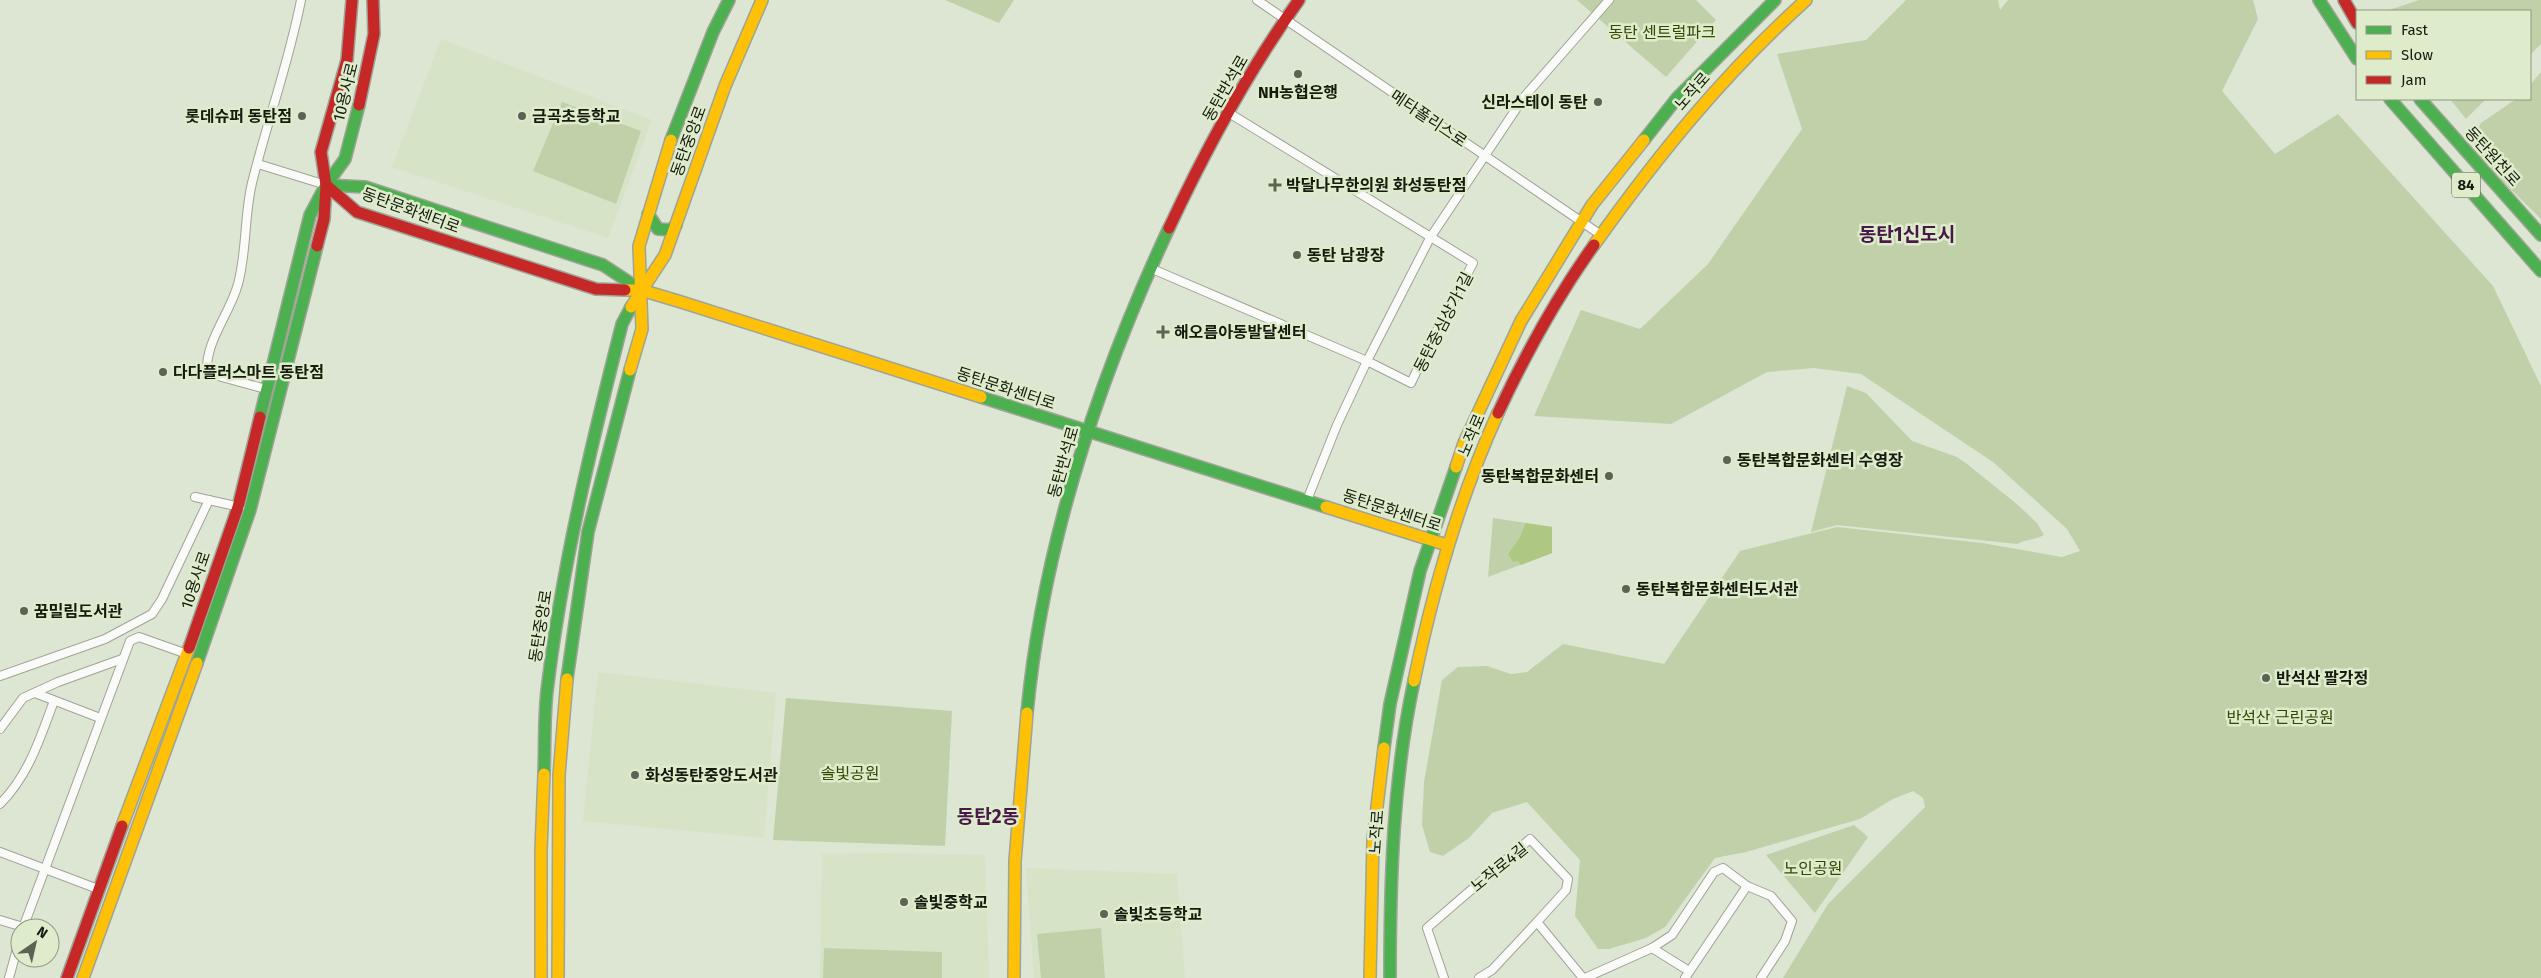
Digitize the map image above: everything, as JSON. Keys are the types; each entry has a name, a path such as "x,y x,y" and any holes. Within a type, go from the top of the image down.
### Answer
{"street":[{"path":"266,389 207,373 206,364 241,273 248,207 294,34 301,0"},
{"name":"10용사로","path":"83,978 221,597 324,219 326,185 321,152 347,60 352,0"},
{"name":"10용사로","path":"67,978 98,889 244,508 266,389 310,215 326,185 345,159 370,60 374,34 373,0"},
{"name":"동탄중앙로","path":"558,978 559,775 567,678 588,532 620,401 642,329 639,246 672,137 688,93 713,32 729,0"},
{"name":"동탄중앙로","path":"541,978 544,755 547,693 572,534 589,455 622,324 640,290 666,256 725,86 762,0"},
{"name":"메타폴리스로","path":"1257,0 1601,235"},
{"name":"동탄반석로","path":"1014,978 1012,917 1014,859 1034,657 1057,547 1088,431 1117,347 1150,268 1188,187 1228,113 1285,19 1299,0"},
{"path":"1307,500 1337,425 1367,361 1430,238 1524,97 1609,0"},
{"name":"노작로","path":"1370,978 1370,874 1376,793 1386,713 1410,602 1428,539 1470,426 1506,350 1582,222 1631,154 1685,90 1736,35 1775,0"},
{"name":"노작로","path":"1390,978 1389,904 1395,798 1401,746 1429,608 1447,545 1469,483 1522,362 1566,284 1645,172 1700,105 1751,51 1806,0"},
{"path":"2319,0 2356,57"},
{"path":"2344,0 2356,20"},
{"name":"84","path":"2391,100 2541,270"},
{"name":"동탄원천로","path":"2421,100 2541,235"},
{"name":"동탄중심상가1길","path":"1150,268 1367,361 1412,383 1436,332 1473,263 1228,113"},
{"path":"258,164 326,185"},
{"name":"동탄문화센터로","path":"326,185 365,187 603,265 640,290"},
{"name":"동탄문화센터로","path":"326,185 357,212 596,289 640,290 1447,545"},
{"path":"648,214 658,229 672,230 676,225"},
{"path":"1550,273 1562,274 1566,284"},
{"path":"1451,476 1459,484 1469,483"},
{"path":"195,497 244,508"},
{"path":"0,676 105,639 152,614 162,599 208,500"},
{"path":"1410,602 1421,599 1429,608"},
{"path":"27,918 130,641 139,637 187,654"},
{"path":"0,728 23,698 58,682 122,659"},
{"path":"35,693 100,718"},
{"path":"0,804 14,790 29,766 54,701"},
{"name":"노작로4길","path":"1444,978 1427,928 1530,840 1568,879 1566,890 1492,970 1479,978"},
{"path":"0,852 98,889"},
{"path":"1538,922 1584,978 1652,948 1672,935 1714,872 1723,868 1747,886 1771,896 1792,921 1785,941 1761,978"},
{"path":"1652,948 1687,975 1747,886"}],"shaded area":[{"path":"441,39 652,120 608,238 392,167"},
{"path":"1526,523 1552,527 1552,553 1521,565 1518,561 1513,562 1508,554 1520,537"},
{"path":"598,672 776,693 764,838 583,821"},
{"name":"솔빛중학교","path":"822,854 985,855 989,978 820,978"},
{"name":"솔빛초등학교","path":"1026,868 1177,874 1185,978 1034,978"}],"green space":[{"path":"945,0 1014,0 999,23"},
{"name":"동탄 센트럴파크","path":"1577,0 1696,0 1716,20 1666,77"},
{"name":"반석산 근린공원","path":"1906,0 1998,0 2000,10 2008,0 2253,0 2258,19 2222,91 2275,154 2338,114 2493,286 2541,386 2541,978 1783,978 1828,904 1925,807 1923,798 1913,791 1893,799 1860,819 1746,852 1715,858 1665,927 1646,938 1609,949 1598,949 1575,916 1580,860 1527,802 1492,813 1469,838 1443,856 1430,852 1422,825 1424,782 1442,680 1458,667 1487,666 1511,674 1527,672 1563,644 1664,664 1740,551 1837,527 1982,543 2062,557 2080,551 2067,529 1993,462 1861,374 1814,368 1767,372 1671,424 1534,416 1581,310 1640,329 1708,264 1802,129 1777,54 1866,40"},
{"path":"2419,0 2541,0 2541,44 2531,54 2531,10 2389,10"},
{"path":"2541,72 2541,219 2476,155 2472,137 2481,123 2515,100 2531,100 2531,84"},
{"path":"2451,100 2485,100 2466,119"},
{"path":"562,102 641,131 616,204 533,171"},
{"path":"1847,386 1866,393 1912,441 1957,457 1967,464 2018,505 2037,523 2044,535 2017,544 1837,525 1811,532"},
{"path":"1493,518 1552,527 1552,553 1488,577"},
{"name":"솔빛공원","path":"786,698 952,711 945,846 773,840"},
{"name":"노인공원","path":"1854,825 1868,837 1815,913 1766,855"},
{"path":"1101,928 1105,978 1041,978 1037,934"},
{"path":"824,948 942,952 942,978 823,978"}],"traffic: fast":[{"path":"671,140 713,32 729,0"},
{"path":"1644,140 1677,98 1775,0"},
{"path":"2319,0 2356,57"},
{"path":"2391,100 2541,271"},
{"path":"2421,100 2541,235"},
{"path":"260,417 310,215 326,185 345,159 359,105"},
{"path":"326,185 365,187 603,265 641,290"},
{"path":"648,214 658,229 671,230 676,225"},
{"path":"1027,713 1035,650 1046,588 1077,464 1119,344 1169,228"},
{"path":"197,663 250,510 317,246"},
{"path":"544,774 547,691 569,552 599,415 622,324 631,307"},
{"path":"567,679 588,532 630,370"},
{"path":"981,397 1326,507"},
{"path":"1384,748 1390,704 1420,571 1456,467"},
{"path":"1390,978 1394,829 1401,755 1414,681"}],"traffic: slow":[{"path":"631,307 665,255 725,86 762,0"},
{"path":"1594,245 1642,179 1693,117 1747,57 1806,0"},
{"path":"630,370 642,329 639,246 671,140"},
{"path":"1456,467 1464,443 1521,321 1592,205 1644,140"},
{"path":"625,290 641,290 678,301 981,397"},
{"path":"1414,681 1430,612 1459,511 1498,413"},
{"path":"1326,507 1447,545"},
{"path":"122,826 189,648"},
{"path":"83,978 197,663"},
{"path":"558,978 559,775 567,679"},
{"path":"1014,978 1015,861 1027,713"},
{"path":"1370,978 1373,840 1384,748"},
{"path":"541,978 541,850 544,774"}],"traffic: jam":[{"path":"317,246 324,219 326,185 321,152 347,60 352,0"},
{"path":"359,105 374,34 373,0"},
{"path":"1169,228 1229,111 1262,54 1299,0"},
{"path":"2344,0 2356,21"},
{"path":"326,185 357,212 596,289 625,290"},
{"path":"1498,413 1542,327 1594,245"},
{"path":"189,648 238,507 260,417"},
{"path":"67,978 122,826"}],"place":[{"name":"NH농협은행","path":"1298,74"},
{"name":"신라스테이 동탄","path":"1598,102"},
{"name":"롯데슈퍼 동탄점","path":"302,116"},
{"name":"금곡초등학교","path":"522,116"},
{"name":"박달나무한의원 화성동탄점","path":"1275,185"},
{"name":"동탄 남광장","path":"1297,255"},
{"name":"해오름아동발달센터","path":"1163,332"},
{"name":"다다플러스마트 동탄점","path":"163,372"},
{"name":"동탄복합문화센터 수영장","path":"1727,460"},
{"name":"동탄복합문화센터","path":"1609,476"},
{"name":"동탄복합문화센터도서관","path":"1626,589"},
{"name":"꿈밀림도서관","path":"24,611"},
{"name":"반석산 팔각정","path":"2266,678"},
{"name":"화성동탄중앙도서관","path":"635,775"},
{"name":"솔빛중학교","path":"904,902"},
{"name":"솔빛초등학교","path":"1104,914"}],"district":[{"name":"동탄1신도시","path":"1907,234"},
{"name":"동탄2동","path":"988,816"}]}
